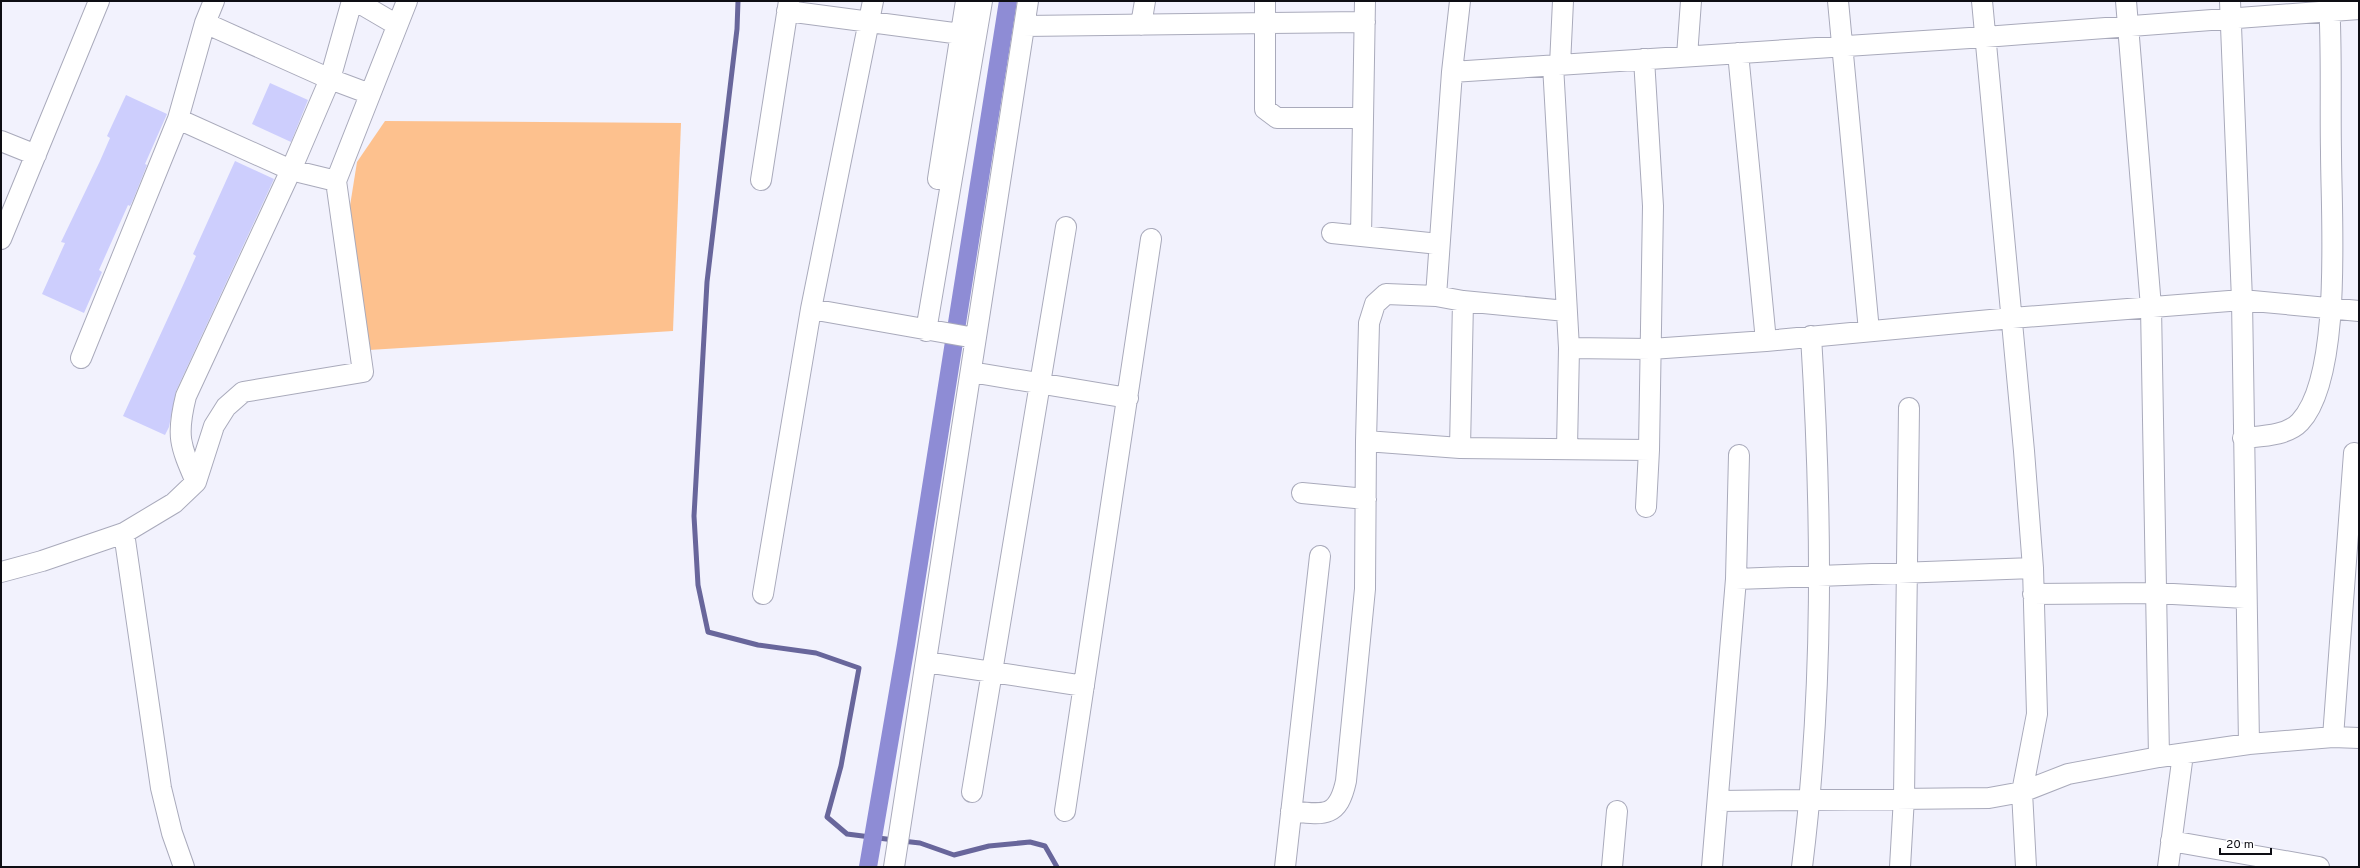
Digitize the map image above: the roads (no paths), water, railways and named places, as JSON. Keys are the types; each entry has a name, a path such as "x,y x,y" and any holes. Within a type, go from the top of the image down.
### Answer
{"street":[{"path":"1,239 100,1"},
{"path":"81,358 178,119 205,23 214,1"},
{"path":"196,482 181,447 179,422 186,396 291,170 330,79 352,1"},
{"path":"356,1 397,25"},
{"path":"1,572 42,562 124,532 174,503 196,482 214,426 226,407 243,392 363,372 336,181 397,25 408,1"},
{"path":"763,594 811,309 870,22 873,1"},
{"path":"938,179 966,1"},
{"path":"932,332 982,1"},
{"path":"895,860 971,372 969,337 1028,1"},
{"path":"1141,24 1145,1"},
{"path":"1265,1 1265,109 1277,118 1363,118"},
{"path":"1361,236 1365,1"},
{"path":"1436,296 1452,72 1460,1"},
{"path":"1563,1 1556,65 1566,310 1569,348 1567,448"},
{"path":"1687,56 1691,1"},
{"path":"1838,1 1869,331"},
{"path":"1982,1 2012,318 2032,568 2037,714 2022,792 2026,867"},
{"path":"2126,1 2151,307 2154,593 2159,757"},
{"path":"761,180 788,6 870,22 961,34"},
{"path":"1452,72 1842,47 2129,26 2231,10 2329,6 2359,9"},
{"path":"2243,438 2288,431 2300,422 2313,402 2322,379 2332,309 2329,6"},
{"path":"2231,10 2242,300 2245,598 2249,744"},
{"path":"1024,26 1365,22"},
{"path":"205,23 330,79 370,94"},
{"path":"1738,53 1766,341"},
{"path":"1644,59 1653,206 1649,450 1646,507"},
{"path":"178,119 291,170 336,181"},
{"path":"1,141 36,155"},
{"path":"972,792 1066,227"},
{"path":"1332,233 1439,244"},
{"path":"1065,811 1152,240"},
{"path":"1291,811 1319,814 1328,812 1337,806 1343,795 1365,589 1366,441 1369,322 1375,304 1386,294 1400,293 1436,296 1463,301 1566,310"},
{"path":"1569,348 1651,349 1766,341 2012,318 2242,300 2359,312"},
{"path":"1460,448 1463,301"},
{"path":"811,309 932,332 969,337"},
{"path":"1802,867 1810,800 1820,576 1817,432 1811,336"},
{"path":"971,372 1128,398"},
{"path":"1900,867 1904,797 1909,408"},
{"path":"1366,441 1460,448 1649,450"},
{"path":"2333,737 2352,555 2354,453"},
{"path":"1712,867 1736,579 1739,455"},
{"path":"1302,493 1366,499"},
{"path":"124,532 161,788 174,840 184,867"},
{"path":"1285,867 1320,556"},
{"path":"1736,579 2032,568"},
{"path":"2033,594 2154,593 2245,598"},
{"path":"926,662 1084,686"},
{"path":"1718,801 1904,797 1989,798 2022,792 2068,774 2159,757 2249,744 2333,737 2359,738"},
{"path":"2168,867 2183,754"},
{"path":"1612,867 1617,811"},
{"path":"2171,841 2319,867"}],"waterway":[{"path":"738,1 737,29 707,282 694,516 698,585 708,632 758,645 816,653 859,668 841,766 827,817 847,834 894,840"},
{"path":"868,867 906,645 1008,1"},
{"path":"902,841 920,843 954,855 989,846 1030,842 1045,846 1057,867"}]}
